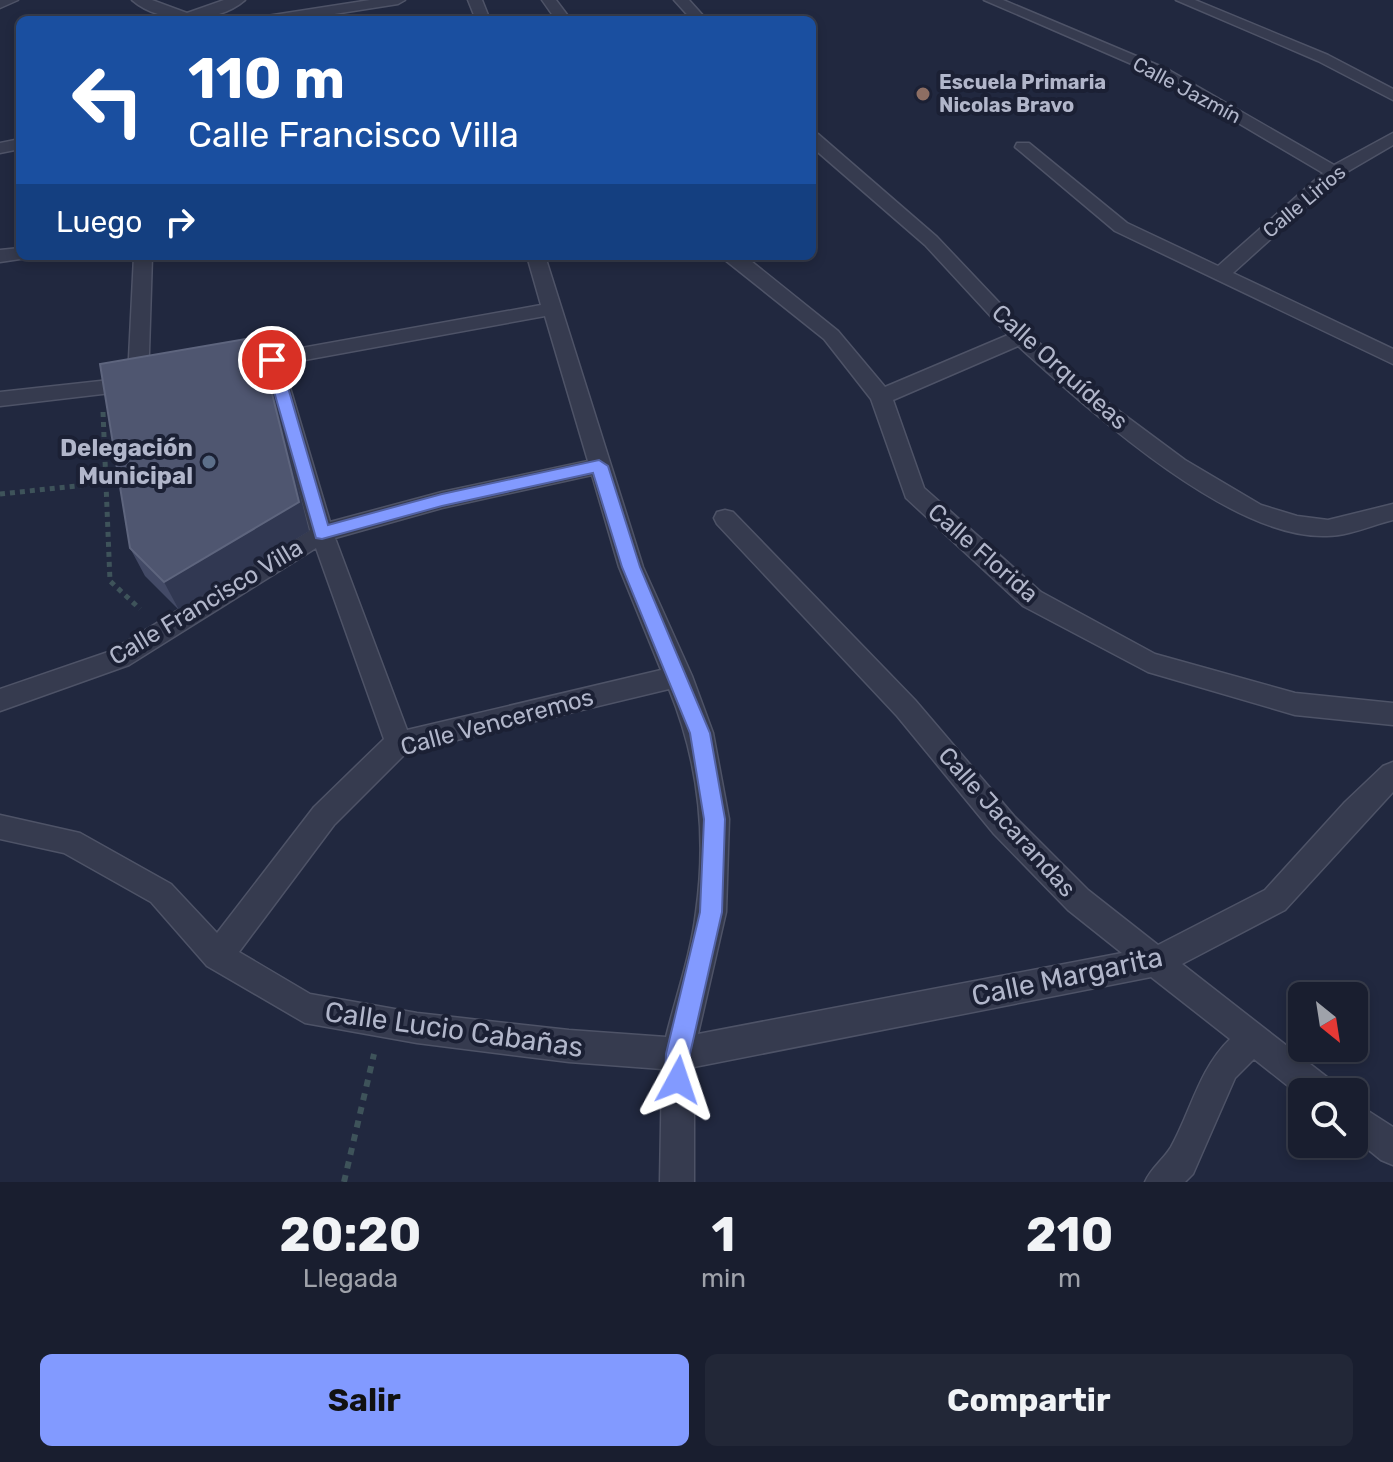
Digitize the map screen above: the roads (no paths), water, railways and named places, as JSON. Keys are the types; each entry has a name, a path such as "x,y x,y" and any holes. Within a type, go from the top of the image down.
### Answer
{"street":[{"path":"0,4 11,0"},
{"path":"139,0 181,16"},
{"path":"197,16 238,0"},
{"path":"293,16 398,0"},
{"path":"681,0 696,16"},
{"name":"Calle Jazmín","path":"991,0 1162,72 1334,172"},
{"path":"1183,0 1323,58 1393,95"},
{"name":"Calle Lirios","path":"1222,273 1334,172 1393,138"},
{"name":"Calle Orquídeas","path":"816,141 931,241 1021,337 1093,402 1177,465 1253,511 1297,524 1328,528 1393,512"},
{"path":"1023,147 1121,227 1393,357"},
{"path":"0,399 145,382 143,260"},
{"path":"537,260 631,567 679,676 700,733 715,819 711,912 678,1054 677,1182"},
{"name":"Calle Florida","path":"736,260 831,335 881,397 914,492 1032,599 1148,662 1295,704 1393,714"},
{"path":"212,371 550,309"},
{"path":"881,397 1021,337"},
{"path":"272,360 322,533 399,743"},
{"name":"Calle Francisco Villa","path":"0,700 120,658 322,533 442,500 599,466"},
{"name":"Calle Jacarandas","path":"725,518 906,708 1004,825 1078,900 1303,1078"},
{"name":"Calle Venceremos","path":"218,956 305,840 370,765 399,743 679,676"},
{"name":"Calle Margarita","path":"678,1054 1157,961 1275,900 1355,811 1393,774"},
{"name":"Calle Lucio Cabañas","path":"0,827 70,842 161,893 218,956 305,1008 382,1022 569,1046 678,1054"},
{"path":"1162,1182 1181,1162 1224,1067 1253,1038"},
{"path":"1368,1129 1393,1148"}],"place":[{"name":"Escuela Primaria Nicolas Bravo","path":"923,94"},
{"name":"Delegación Municipal","path":"209,462"}]}
